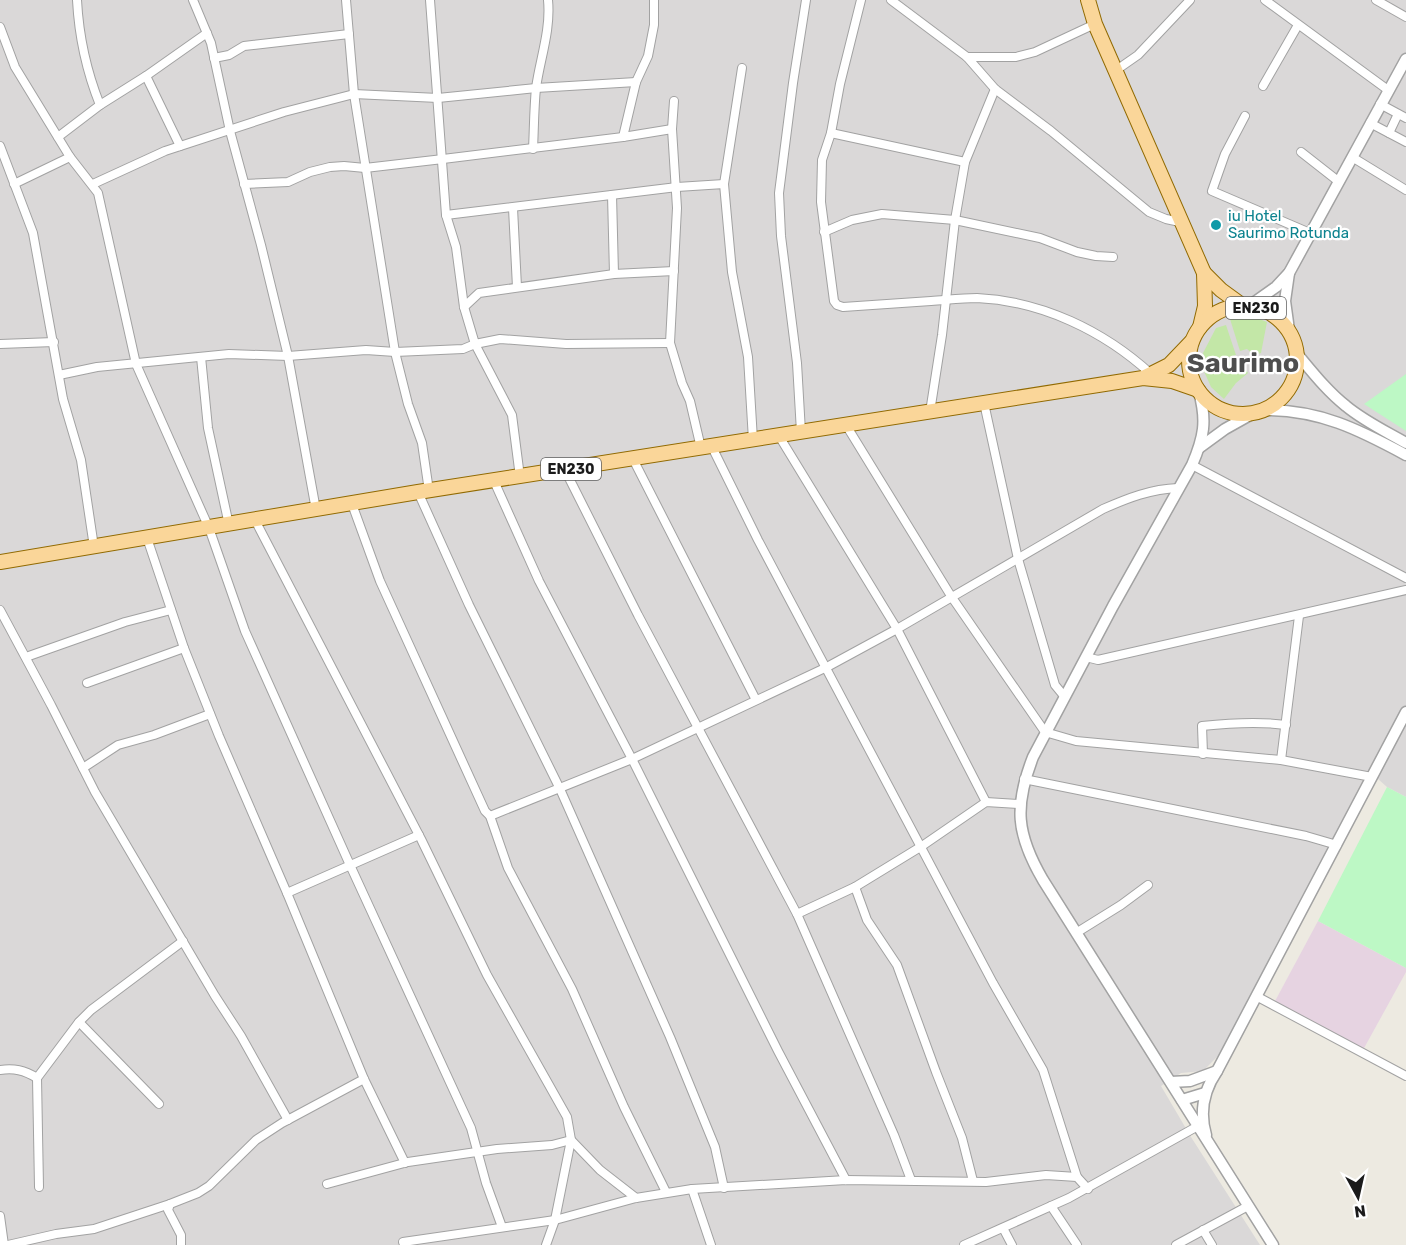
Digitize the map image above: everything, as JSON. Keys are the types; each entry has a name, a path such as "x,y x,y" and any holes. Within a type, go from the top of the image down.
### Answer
{"main road":[{"name":"EN230","path":"1088,0 1095,24 1203,273 1221,291 1246,306 1272,314 1288,330 1295,342 1298,355"},
{"name":"EN230","path":"0,562 1147,376 1169,364 1192,341 1200,327 1205,306 1203,273"},
{"name":"EN230","path":"1200,327 1219,312 1246,306"},
{"name":"EN230","path":"1192,341 1189,366 1198,391"},
{"path":"1250,415 1276,403 1290,388 1297,369 1298,355"},
{"name":"EN230","path":"1147,376 1198,391 1219,409 1250,415"}],"street":[{"path":"76,0 78,27 87,72 100,105"},
{"path":"193,0 207,33 214,58 230,131 288,356 316,510"},
{"path":"346,0 354,94 364,168 395,352 408,404 422,443 424,492 469,605 560,789 692,1092 715,1147 724,1188"},
{"path":"430,0 446,215 456,247 464,307 475,344 512,416 520,477"},
{"path":"533,149 536,88 544,50 548,0"},
{"path":"623,137 636,82 648,56 654,25 654,0"},
{"path":"801,432 797,363 781,236 779,193 806,0"},
{"path":"861,0 840,84 831,133 822,160 821,202 834,301 837,305 843,307 977,298 1015,304 1055,315 1097,334 1130,355 1147,376"},
{"path":"891,0 967,57 995,89 1051,131 1149,212 1180,222"},
{"path":"1115,71 1138,55 1190,0"},
{"path":"1265,0 1388,90"},
{"path":"1376,0 1406,17"},
{"path":"967,57 1016,57 1035,52 1095,24"},
{"path":"1263,86 1298,25"},
{"path":"0,27 15,67 70,157 98,193 136,363 209,528 245,631 471,1128 502,1227"},
{"path":"58,137 100,105 207,33"},
{"path":"214,58 229,55 244,46 349,34"},
{"path":"1246,306 1276,287 1289,273 1406,59"},
{"path":"742,68 724,184 732,272 748,357 753,440"},
{"path":"146,76 180,146"},
{"path":"93,184 165,151 285,112 354,94 438,98 536,88 636,82"},
{"path":"930,412 964,162 995,89"},
{"path":"674,101 672,129 677,187 670,343 706,447 827,667 993,982 1043,1070 1077,1177 1088,1189"},
{"path":"1380,104 1402,116 1389,133"},
{"path":"1245,116 1225,154 1212,191 1310,233"},
{"path":"1370,123 1406,142"},
{"path":"244,184 288,182 310,172 330,167 364,168 533,149 672,129"},
{"path":"831,133 964,162"},
{"path":"0,146 33,233 63,399 81,460 94,547"},
{"path":"1301,152 1338,181"},
{"path":"14,184 70,157"},
{"path":"1352,157 1406,190"},
{"path":"446,215 677,187 724,184"},
{"path":"612,195 614,274"},
{"path":"513,208 517,287"},
{"path":"824,231 852,220 882,214 955,220 1040,238 1086,254 1113,257"},
{"path":"464,307 479,293 614,274 674,271"},
{"path":"1288,330 1285,301 1289,273"},
{"path":"59,375 97,367 229,354 288,356 366,350 395,352 463,349 500,339 566,344 670,343"},
{"path":"0,344 54,342"},
{"path":"1298,355 1363,426 1406,455"},
{"path":"201,357 208,428 229,525"},
{"path":"1198,391 1204,415 1199,448 1192,465 1064,696 1024,779 1019,804 1023,833 1034,866 1273,1245"},
{"path":"984,403 1018,559 1055,685 1064,696"},
{"path":"1264,410 1332,419 1363,426 1406,442"},
{"path":"1199,448 1225,429 1250,415"},
{"path":"846,425 951,596 1046,732 1076,741 1281,760 1372,777"},
{"path":"779,436 897,629 986,802"},
{"path":"633,459 756,700"},
{"path":"1192,465 1406,578"},
{"path":"566,470 638,615 797,915 890,1124 911,1180"},
{"path":"494,481 539,581 846,1180"},
{"path":"490,816 632,759 827,667 1103,509 1134,495 1158,489 1178,488"},
{"path":"351,504 380,582 485,811 490,816 508,868 572,989 624,1107 666,1192"},
{"path":"255,520 419,835 487,975 567,1117 572,1140 555,1220 546,1245"},
{"path":"147,538 184,648 210,714 364,1079 405,1163"},
{"path":"1086,657 1098,660 1406,590"},
{"path":"0,610 95,792 241,1036 288,1120"},
{"path":"26,657 125,622 171,610"},
{"path":"1281,760 1299,616"},
{"path":"87,683 184,648"},
{"path":"1210,1144 1205,1130 1207,1086 1337,845 1406,711"},
{"path":"83,768 118,746 210,714"},
{"path":"1203,753 1202,726 1267,722 1286,725"},
{"path":"1024,779 1306,836 1337,845"},
{"path":"797,915 855,887 922,846 986,802 1019,804"},
{"path":"287,893 419,835"},
{"path":"1076,933 1148,885"},
{"path":"855,887 867,920 897,965 962,1138 973,1181"},
{"path":"39,1187 37,1078 79,1022 115,991 183,941"},
{"path":"1256,996 1406,1076"},
{"path":"79,1022 159,1104"},
{"path":"0,1070 15,1069 37,1078"},
{"path":"1171,1082 1190,1081 1217,1071"},
{"path":"0,1215 6,1245 56,1234 94,1229 170,1204 209,1186 256,1140 364,1079"},
{"path":"1182,1100 1205,1093"},
{"path":"964,1245 1088,1189 1198,1126"},
{"path":"327,1184 405,1163 477,1152 552,1145 572,1140"},
{"path":"572,1140 600,1170 636,1198"},
{"path":"403,1242 555,1220 636,1198 692,1189 846,1180 986,1182 1046,1175 1077,1177"},
{"path":"692,1189 711,1245"},
{"path":"170,1204 168,1210 181,1235 181,1245"},
{"path":"1051,1206 1077,1245"},
{"path":"1176,1245 1248,1206"},
{"path":"1003,1228 1012,1245"},
{"path":"1203,1230 1212,1245"}],"shaded area":[{"path":"0,0 1406,0 1406,797 1387,787 1369,771 1221,1053 1203,1071 1181,1073 1161,1086 1260,1245 0,1245"},
{"path":"1318,921 1406,968 1406,972 1363,1050 1274,1003"}],"green space":[{"path":"1249,315 1267,322 1261,353 1254,355 1247,349 1240,351 1230,319"},
{"path":"1226,325 1236,355 1206,363 1203,353 1216,328"},
{"path":"1235,361 1237,366 1248,373 1236,383 1224,399 1211,387 1203,369"},
{"path":"1406,374 1406,431 1364,404"},
{"path":"1387,787 1406,797 1406,968 1318,921"}],"place":[{"name":"iu Hotel Saurimo Rotunda","path":"1216,225"}],"district":[{"name":"Saurimo","path":"1243,363"}]}
